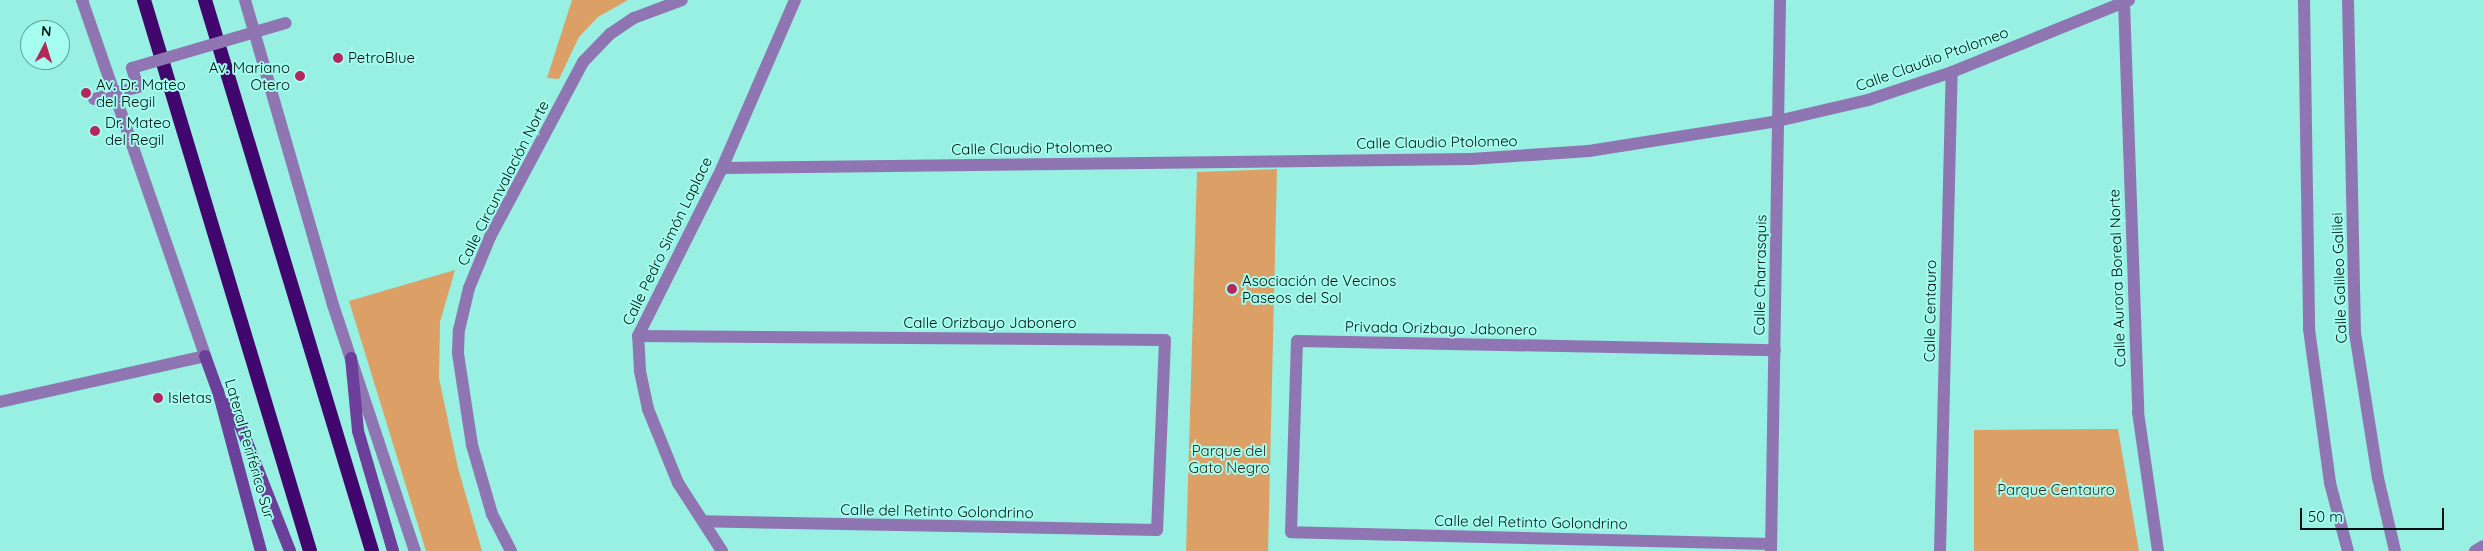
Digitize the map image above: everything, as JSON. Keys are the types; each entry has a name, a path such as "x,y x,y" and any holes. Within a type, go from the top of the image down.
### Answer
{"highway":[{"path":"144,0 310,551"},
{"path":"205,0 372,551"}],"main road":[{"name":"Lateral Periférico Sur","path":"205,356 218,391 261,551"},
{"path":"351,358 358,432 393,551"},
{"path":"218,391 241,427 290,551"}],"street":[{"path":"245,0 351,358 415,551"},
{"name":"Calle Circunvalación Norte","path":"511,551 492,514 472,445 458,353 459,330 470,288 490,237 583,62 610,34 634,18 682,0"},
{"name":"Calle Pedro Simón Laplace","path":"722,551 678,483 648,409 640,370 638,336 722,168 795,0"},
{"name":"Calle Charrasquis","path":"1771,548 1780,0"},
{"name":"Calle Galileo Galilei","path":"2304,0 2308,329 2330,483 2348,551"},
{"name":"Calle Galileo Galilei","path":"2348,0 2355,333 2378,478 2395,551"},
{"path":"0,402 205,356 82,1"},
{"name":"Calle Claudio Ptolomeo","path":"722,168 1471,159 1589,151 1778,121 1868,100 1952,72 2126,1"},
{"name":"Calle Aurora Boreal Norte","path":"2126,1 2138,412 2158,551"},
{"path":"94,99 138,86 132,68 286,23"},
{"name":"Calle Centauro","path":"1940,551 1952,72"},
{"name":"Calle Orizbayo Jabonero","path":"638,336 1165,340 1157,516"},
{"name":"Privada Orizbayo Jabonero","path":"1291,532 1296,341 1775,350"},
{"name":"Calle del Retinto Golondrino","path":"703,522 1158,530 1157,516"},
{"name":"Calle del Retinto Golondrino","path":"1291,532 1771,548"},
{"path":"2475,551 2483,546"}],"green space":[{"path":"572,0 628,0 598,17 579,37 559,79 547,78"},
{"name":"Parque del Gato Negro","path":"1277,169 1268,551 1186,551 1197,172"},
{"path":"455,270 440,322 439,378 458,468 482,551 426,551 349,301"},
{"name":"Parque Centauro","path":"2118,429 2139,551 1974,551 1974,430"}],"place":[{"name":"PetroBlue","path":"338,58"},
{"name":"Av. Mariano Otero","path":"300,76"},
{"name":"Av. Dr. Mateo del Regil","path":"86,93"},
{"name":"Dr. Mateo del Regil","path":"95,131"},
{"name":"Asociación de Vecinos Paseos del Sol","path":"1232,289"},
{"name":"Isletas","path":"158,398"}]}
